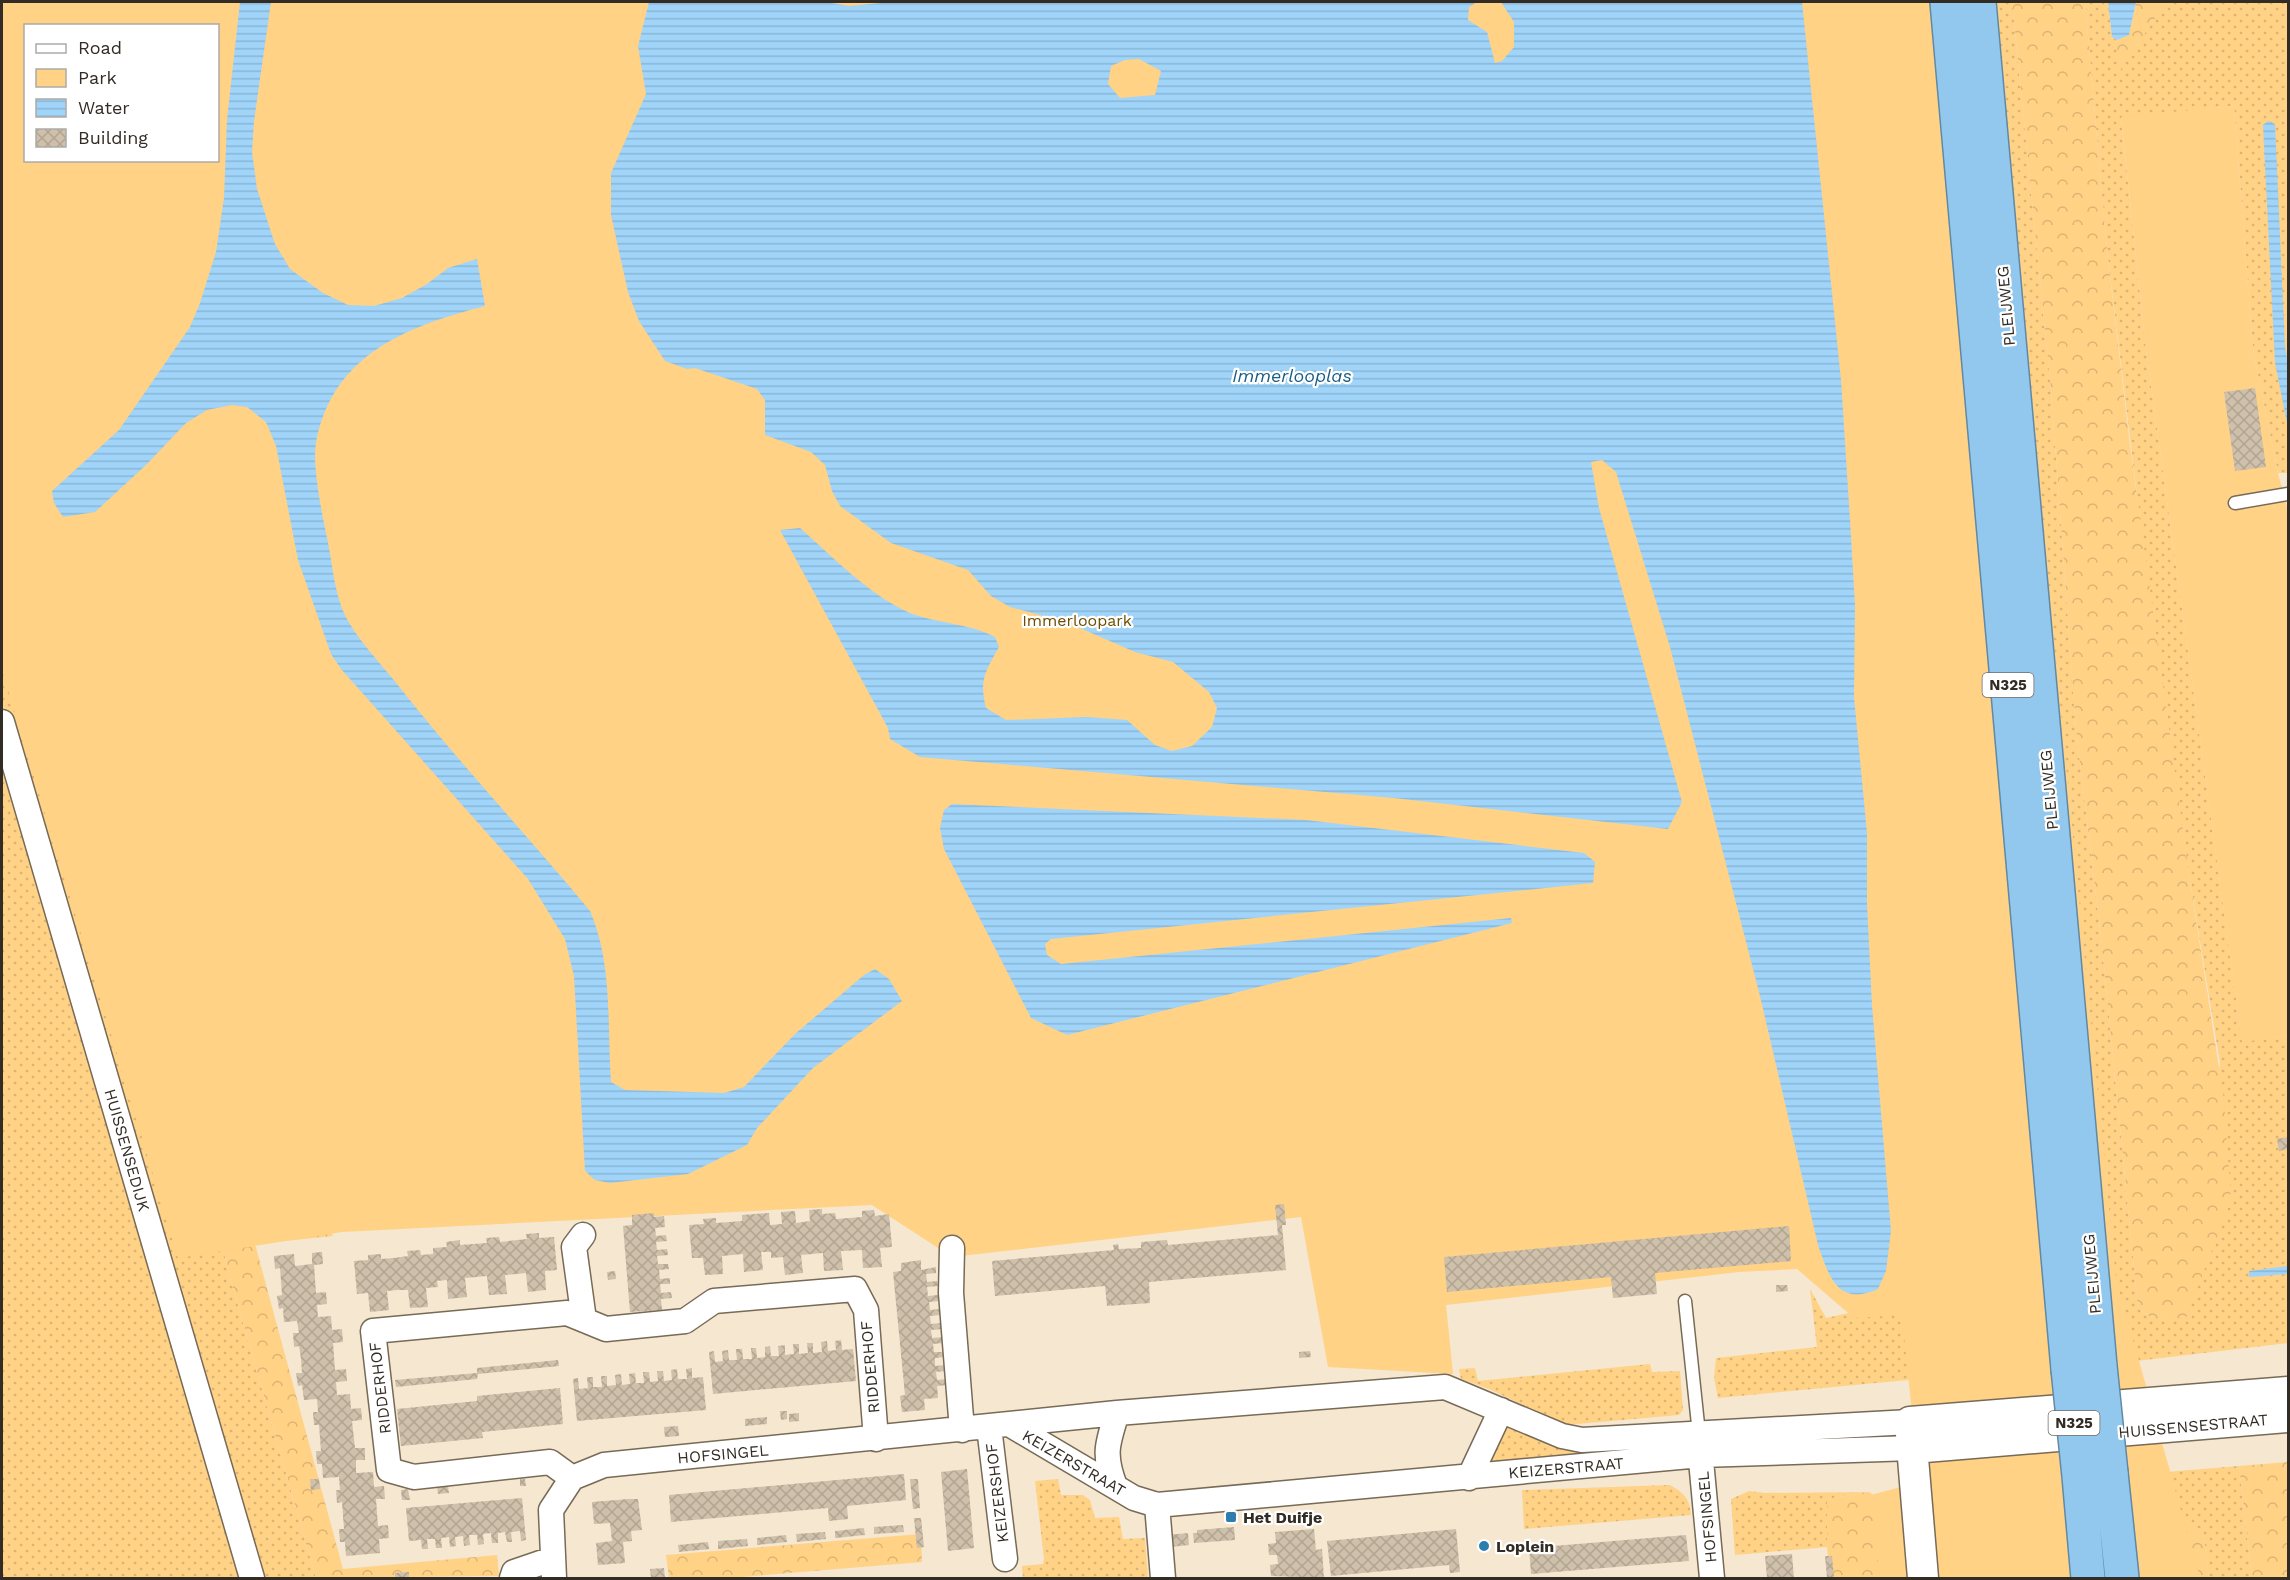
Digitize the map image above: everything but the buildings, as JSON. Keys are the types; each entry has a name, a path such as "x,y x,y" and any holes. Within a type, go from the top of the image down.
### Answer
{"highway":[{"name":"PLEIJWEG","path":"1947,2 2088,1578"},
{"name":"PLEIJWEG","path":"1979,2 2100,1366 2122,1578"}],"street":[{"name":"HUISSENSEDIJK","path":"2,722 252,1578"},
{"path":"583,1235 574,1247 584,1320"},
{"path":"952,1248 951,1293 963,1430"},
{"name":"RIDDERHOF","path":"572,1478 550,1462 414,1477 389,1470 373,1331 567,1313 606,1329 685,1321 714,1301 855,1289 866,1310 876,1439"},
{"name":"KEIZERSTRAAT","path":"999,1426 1117,1413 1445,1387 1562,1436 1582,1440 1700,1445 1911,1435 2027,1426"},
{"name":"HUISSENSESTRAAT","path":"2027,1426 2289,1392"},
{"path":"1469,1478 1501,1410"},
{"path":"1115,1486 1108,1469 1106,1448 1117,1413"},
{"name":"HUISSENSESTRAAT","path":"2027,1426 2134,1432 2289,1417"},
{"name":"HOFSINGEL","path":"572,1478 604,1465 999,1426"},
{"name":"KEIZERSTRAAT","path":"999,1426 1134,1498 1157,1505 1469,1478 1700,1445"},
{"name":"KEIZERSHOF","path":"999,1426 1005,1559"},
{"path":"1911,1435 1923,1578"},
{"name":"HOFSINGEL","path":"1700,1445 1712,1578"},
{"path":"512,1578 514,1572 553,1569 551,1510 572,1478"},
{"path":"1157,1505 1163,1578"}],"lane":[{"path":"2235,503 2289,494"},
{"path":"1685,1301 1700,1445"}],"green space":[{"name":"Immerloopark","path":"2,2 1992,2 2116,1279 2200,1578 1880,1578 1871,1495 1919,1482 1902,1315 1854,1318 1797,1269 1739,1272 1446,1305 1453,1374 1328,1367 1301,1217 952,1257 872,1205 342,1232 178,1258 2,670"},
{"path":"1990,2 2012,2 2051,390 2076,729 2102,946 2138,1308 2153,1319 2186,1317 2220,1063 2190,881 2152,618 2107,250 2085,2 2108,2 2112,37 2117,40 2117,74 2166,2 2288,2 2288,473 2278,473 2253,350 2234,106 2121,118 2146,349 2242,1041 2288,1036 2288,1343 2119,1363"},
{"path":"2012,2 2085,2 2107,250 2129,437 2190,881 2224,1100 2231,1200 2186,1318 2153,1319 2138,1308 2102,946 2076,729 2051,390"},
{"path":"2136,2 2166,2 2117,75 2117,40 2129,34"},
{"path":"2234,106 2253,350 2288,511 2288,1036 2242,1042 2146,349 2121,117"},
{"path":"2,506 212,1203 229,1274 316,1578 259,1578 26,788 2,702"},
{"path":"2,758 204,1458 242,1578 2,1578"},
{"path":"314,1195 333,1236 255,1244 343,1569 497,1555 499,1576 316,1578 229,1274 212,1203"},
{"path":"1810,1289 1826,1318 1903,1301 1918,1379 1718,1398 1714,1378 1716,1358 1817,1347"},
{"path":"1650,1364 1652,1372 1680,1371 1683,1410 1679,1415 1565,1425 1489,1389 1461,1379 1459,1369 1475,1368 1478,1381"},
{"path":"1508,1426 1553,1447 1587,1450 1653,1444 1653,1455 1490,1466 1490,1450"},
{"path":"2288,1462 2288,1578 2252,1578 2239,1466"},
{"path":"2239,1466 2252,1578 2209,1578 2203,1530 2168,1521 2130,1475"},
{"path":"1058,1479 1061,1495 1083,1495 1090,1500 1095,1518 1119,1517 1123,1539 1145,1538 1148,1578 1023,1578 1022,1566 1043,1564 1044,1559 1035,1481"},
{"path":"1670,1485 1685,1497 1691,1515 1524,1529 1522,1490"},
{"path":"1749,1491 1765,1493 1869,1492 1827,1499 1827,1547 1735,1555 1731,1499"},
{"path":"1869,1492 1876,1497 1903,1578 1830,1578 1827,1547 1827,1499"},
{"path":"2168,1521 2189,1524 2203,1530 2209,1578 2140,1578"},
{"path":"921,1534 922,1562 730,1578 669,1578 666,1555"}],"water":[{"path":"240,2 271,2 254,121 252,152 257,189 275,244 290,269 323,293 348,305 374,306 402,298 427,284 448,268 477,259 485,306 428,323 402,335 378,349 356,366 338,387 325,412 316,443 315,464 320,503 337,591 348,621 366,647 447,745 590,911 606,973 611,1082 625,1090 724,1093 744,1087 795,1034 864,975 875,969 889,979 902,1001 813,1068 757,1128 747,1145 688,1174 610,1183 595,1180 585,1171 574,976 565,939 528,879 341,669 331,654 298,560 276,446 266,422 247,407 232,405 207,410 186,423 146,465 95,512 63,517 54,503 52,491 119,430 190,327 200,303 216,252 224,198 227,120"},
{"name":"Immerlooplas","path":"649,2 826,2 849,6 891,2 1477,2 1469,7 1468,20 1487,32 1495,63 1502,61 1514,47 1514,22 1501,2 1802,2 1841,380 1850,520 1855,605 1854,697 1867,833 1867,904 1872,1005 1891,1231 1886,1271 1878,1289 1864,1294 1853,1294 1837,1286 1826,1268 1818,1245 1760,996 1670,647 1616,472 1602,460 1591,462 1599,508 1682,802 1668,829 1394,798 920,757 890,739 888,728 780,530 800,528 866,586 910,613 975,629 995,637 999,647 985,676 984,698 986,708 1006,720 1087,717 1127,720 1155,745 1172,751 1192,746 1212,727 1217,708 1209,692 1173,662 1135,652 1066,622 1010,607 991,596 968,570 891,543 840,506 832,491 825,465 811,452 765,435 765,400 757,389 695,368 687,369 665,361 639,321 628,292 611,215 611,173 646,94 638,46","holes":["1139,59 1161,71 1155,95 1120,98 1108,84 1111,66 1125,60"]},
{"path":"2108,2 2136,2 2129,35 2117,40 2112,37"},
{"path":"2268,121 2275,124 2285,347 2288,363 2288,428 2275,363 2263,125"},
{"path":"952,804 1306,820 1584,853 1595,862 1593,883 1051,939 1045,944 1047,955 1061,964 1511,918 1512,923 1067,1035 1031,1018 944,849 940,828 944,810"},
{"path":"2288,1266 2288,1274 2249,1277 2249,1271"}],"place":[{"name":"Het Duifje","path":"1231,1517"},
{"name":"Loplein","path":"1484,1546"}]}
